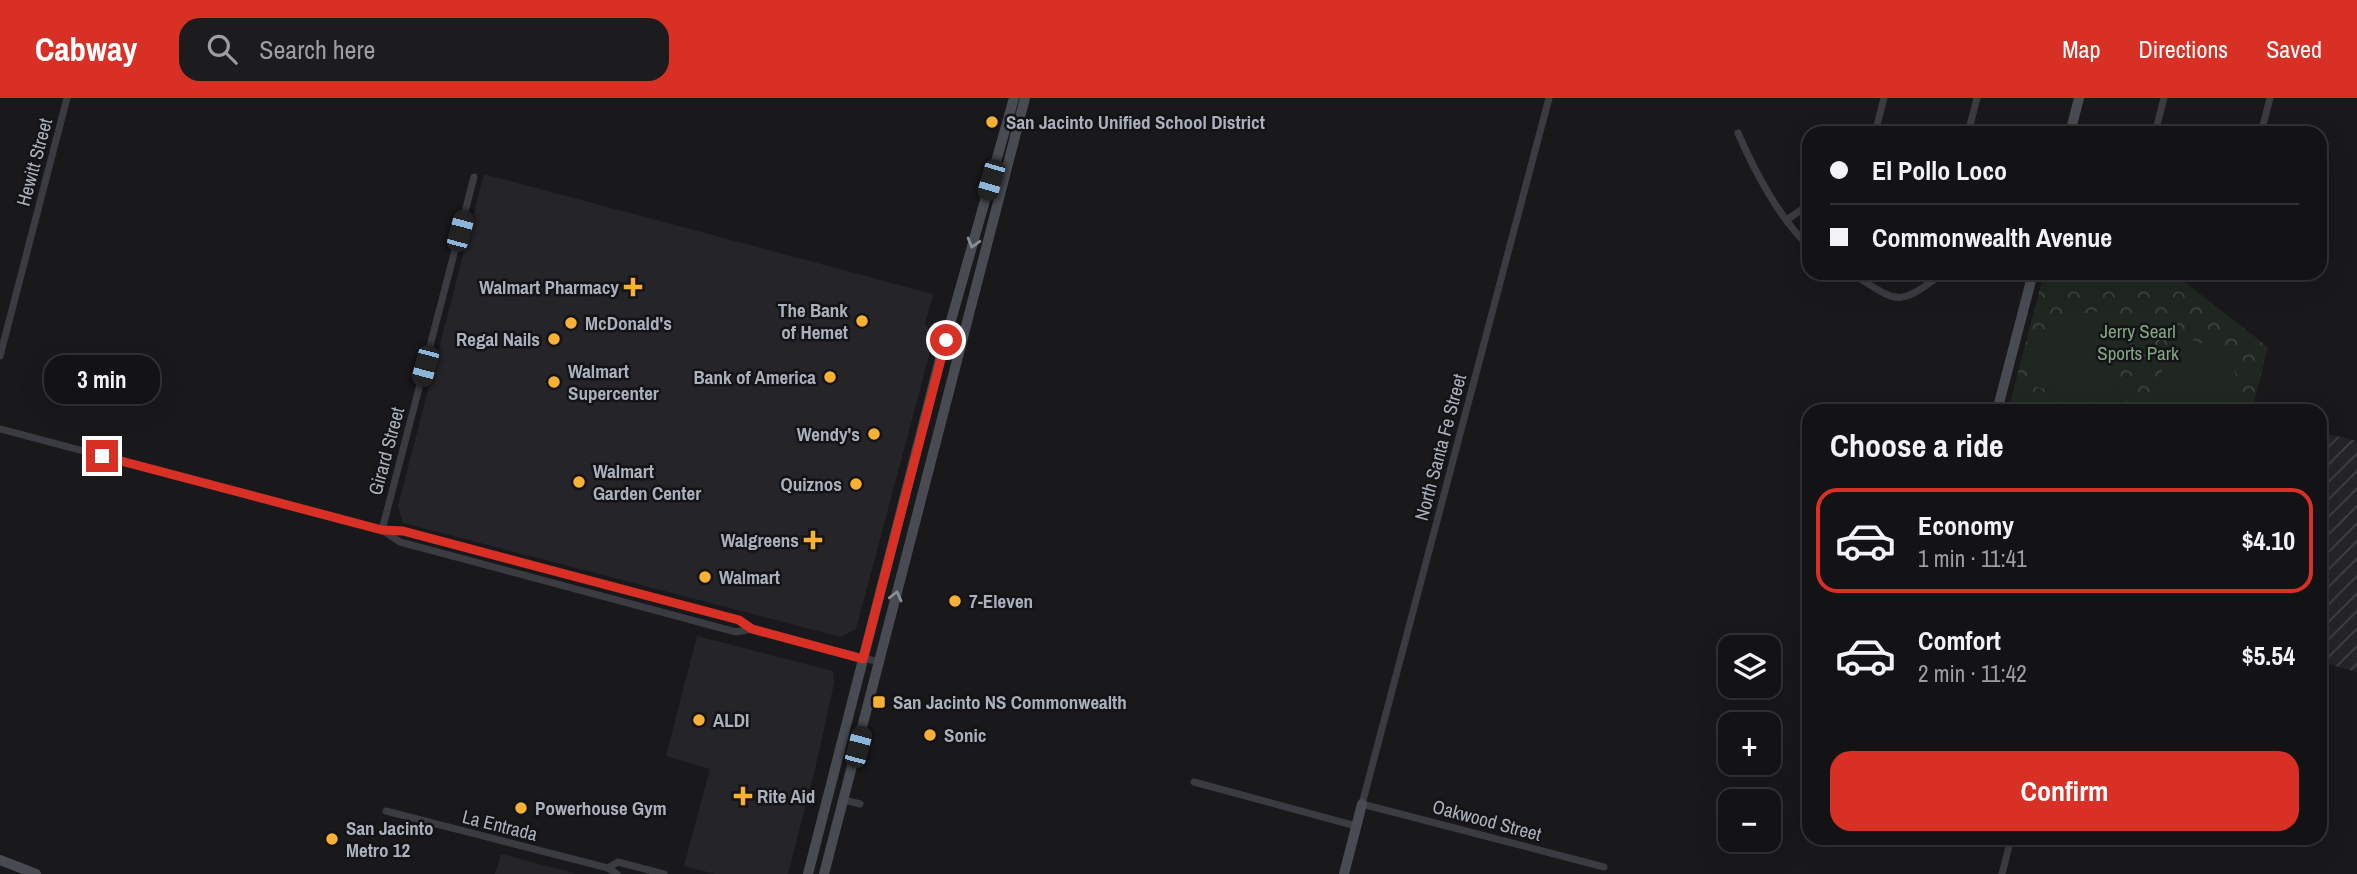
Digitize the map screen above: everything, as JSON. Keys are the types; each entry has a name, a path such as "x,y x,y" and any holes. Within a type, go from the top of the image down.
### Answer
{"main road":[{"path":"808,874 913,464 1014,98"},
{"path":"824,874 1025,98"},
{"path":"2072,126 2079,98"},
{"path":"1999,404 2031,280"},
{"path":"909,544 907,530 920,473 913,464"},
{"path":"1344,874 1362,804"},
{"path":"0,860 36,874"}],"street":[{"name":"Hewitt Street","path":"0,356 67,98"},
{"name":"North Santa Fe Street","path":"1362,804 1549,98"},
{"path":"1877,126 1884,98"},
{"path":"1970,126 1977,98"},
{"path":"2157,126 2164,98"},
{"path":"2263,126 2270,98"},
{"path":"1738,133 1749,159 1802,237"},
{"name":"Girard Street","path":"382,530 474,177"},
{"path":"1788,219 1802,209"},
{"path":"1864,280 1897,298 1912,297 1934,280"},
{"path":"0,429 382,530 403,531 739,620 752,629 879,663"},
{"path":"382,530 400,542 556,584 736,632 752,629"},
{"path":"1194,782 1356,826"},
{"path":"844,800 860,804"},
{"name":"Oakwood Street","path":"1362,804 1604,867"},
{"name":"La Entrada","path":"386,811 608,868 617,874"},
{"path":"2003,874 2009,845"},
{"name":"La Entrada","path":"608,868 618,862 664,874"}],"shaded area":[{"path":"484,174 933,294 925,324 934,337 856,629 841,637 403,523 398,506"},
{"path":"2327,434 2357,441 2357,672 2327,664"},
{"path":"697,636 833,671 834,683 818,757 788,874 715,874 684,866 710,769 666,756"},
{"path":"501,854 577,874 495,874"}],"green space":[{"name":"Jerry Searl Sports Park","path":"2042,280 2182,280 2268,347 2254,404 2010,404"},
{"path":"2094,311 2135,321 2113,401 2108,404 2026,384 2032,351 2037,340 2042,332 2061,321"},
{"path":"2171,335 2201,343 2224,358 2238,380 2241,394 2241,404 2154,404"},
{"path":"2015,397 2044,404 2013,404"}],"place":[{"name":"San Jacinto Unified School District","path":"992,122"},
{"name":"Walmart Pharmacy","path":"633,287"},
{"name":"The Bank of Hemet","path":"862,321"},
{"name":"McDonald's","path":"571,323"},
{"name":"Regal Nails","path":"554,339"},
{"name":"Bank of America","path":"830,377"},
{"name":"Walmart Supercenter","path":"554,382"},
{"name":"Wendy's","path":"874,434"},
{"name":"Walmart Garden Center","path":"579,482"},
{"name":"Quiznos","path":"856,484"},
{"name":"Walgreens","path":"813,540"},
{"name":"Walmart","path":"705,577"},
{"name":"7-Eleven","path":"955,601"},
{"name":"San Jacinto NS Commonwealth","path":"879,702"},
{"name":"ALDI","path":"699,720"},
{"name":"Sonic","path":"930,735"},
{"name":"Rite Aid","path":"743,796"},
{"name":"Powerhouse Gym","path":"521,808"},
{"name":"San Jacinto Metro 12","path":"332,839"}],"route":[{"path":"102,456 382,530 403,531 739,620 752,629 863,659 946,340"}]}
